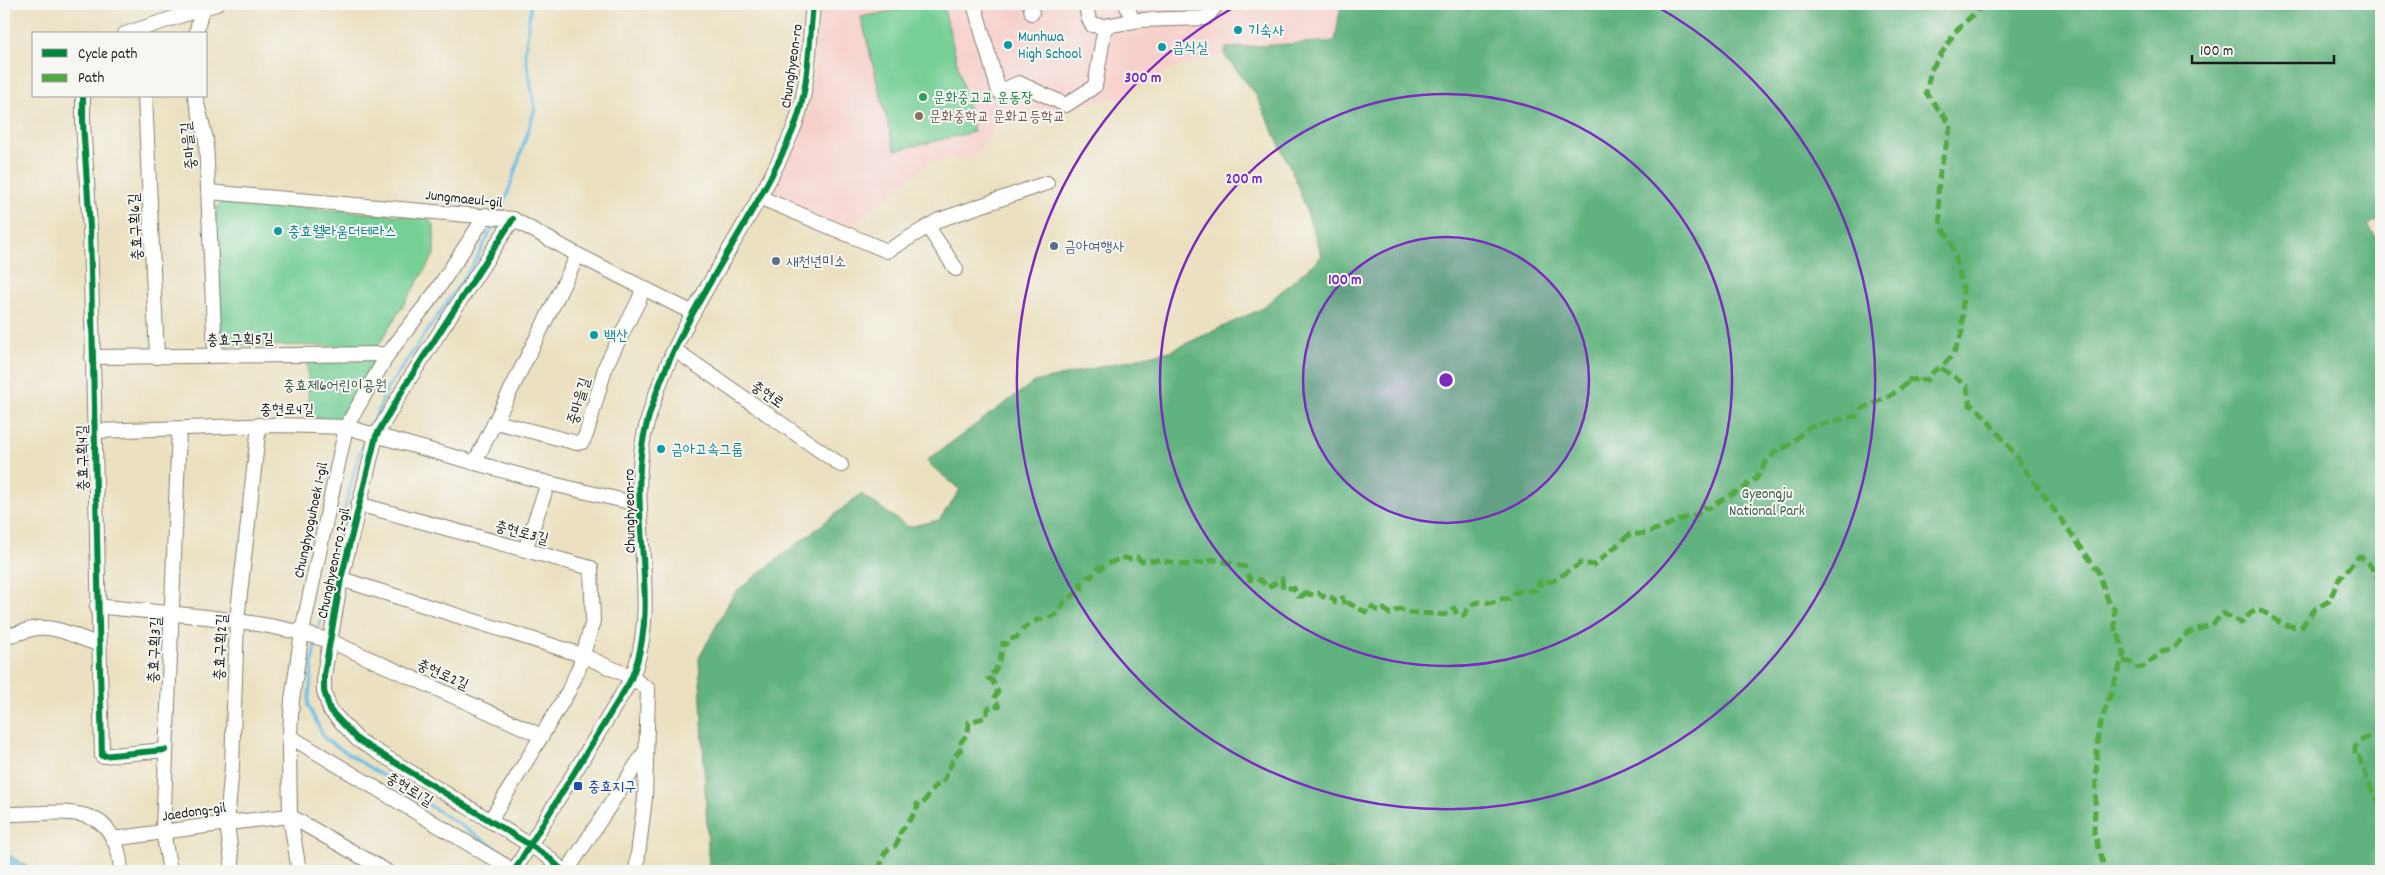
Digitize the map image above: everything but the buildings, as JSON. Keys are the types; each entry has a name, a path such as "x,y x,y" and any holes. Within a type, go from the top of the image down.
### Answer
{"street":[{"name":"Chunghyeon-ro","path":"514,871 631,678 639,661 644,626 638,479 646,426 653,399 694,313 759,197 794,128 805,83 812,4"},
{"path":"974,4 999,92 1019,83 1066,105 1096,86 1104,26"},
{"path":"1086,4 1092,25 1104,26 1133,21 1206,18 1218,4"},
{"path":"1126,4 1133,21"},
{"path":"142,31 209,6"},
{"path":"197,32 209,6"},
{"name":"충효구획4길","path":"83,98 90,228 97,606 102,756 165,750"},
{"name":"충효구획6길","path":"145,98 157,357"},
{"name":"중마을길","path":"196,98 206,139 215,355"},
{"path":"759,197 887,251 939,220 1047,183"},
{"name":"Jungmaeul-gil","path":"209,192 486,215 513,219 578,255 694,313"},
{"name":"Chunghyoguhoek 1-gil","path":"299,871 290,816 289,736 292,700 302,632 346,427 388,354 435,293 486,215"},
{"name":"Chunghyeon-ro 2-gil","path":"513,219 408,381 376,436 341,579 330,640 324,692 330,710 347,731 373,751 530,845 547,856 562,871"},
{"path":"928,227 956,269"},
{"path":"475,462 578,255"},
{"name":"중마을길","path":"496,422 578,443 582,442 586,436 606,365 640,300 643,288"},
{"name":"충현로","path":"675,350 841,465"},
{"name":"충효구획5길","path":"92,357 388,354"},
{"name":"충현로4길","path":"94,431 258,426 346,427 548,484 638,504"},
{"name":"충효구획2길","path":"233,871 227,823 232,766 237,620 258,426"},
{"name":"충효구획3길","path":"170,871 163,831 179,429"},
{"path":"525,550 548,484"},
{"name":"충현로3길","path":"358,504 591,568 593,621 571,686 490,820"},
{"path":"341,579 582,656 631,678 648,689 645,798 636,871"},
{"name":"충현로2길","path":"97,606 237,620 302,632 330,640 542,736"},
{"path":"4,635 13,636 44,628 58,630 99,644"},
{"name":"충현로1길","path":"289,736 514,871"},
{"path":"567,871 633,772 646,745"},
{"path":"4,814 76,812 94,818 107,829 113,840 121,871"},
{"path":"290,816 386,871"},
{"name":"Jaedong-gil","path":"113,840 163,831 290,816"}],"shaded area":[{"name":"문화중학교 문화고등학교","path":"821,4 1341,4 1335,41 1227,48 1224,55 1173,68 1123,96 998,123 975,157 929,162 845,232 770,194 810,109"}],"green space":[{"name":"문화중고교 운동장","path":"929,4 943,4 974,132 897,150 894,149 861,17"},
{"name":"Gyeongju National Park","path":"1341,4 2381,4 2381,218 2368,225 2381,243 2381,871 709,871 699,658 734,593 861,494 908,527 939,520 960,490 926,461 1034,382 1170,351 1261,309 1322,256 1295,178 1255,93 1224,55 1226,48 1335,41"},
{"path":"223,201 427,218 434,225 434,255 378,346 224,345 221,339 216,208"},
{"name":"충효제6어린이공원","path":"380,358 348,416 337,420 309,417 307,359"}],"water":[{"path":"4,852 31,869 32,871 4,871"}],"waterway":[{"path":"501,210 535,109 525,52 531,4"},
{"path":"371,427 387,389 476,260 494,224"},
{"path":"319,627 335,546 358,457 365,441"},
{"path":"315,642 308,705 325,739 512,858"},
{"path":"526,867 532,871"}],"marked path":[{"path":"1984,4 1955,32 1931,70 1926,93 1951,125 1940,171 1938,194 1941,226 1952,244 1963,288 1962,332 1954,353 1941,368 1967,386 1970,405 1977,408 2007,444 2098,571 2109,603 2114,608 2115,631 2119,637 2124,654 2098,731 2094,831 2105,871"},
{"path":"880,871 885,852 895,846 901,836 900,833 917,810 917,804 919,807 922,805 935,786 941,785 944,781 955,756 963,748 961,742 968,733 969,722 987,717 987,710 992,705 999,707 994,698 998,692 992,680 988,678 997,666 1003,643 1006,644 1007,640 1017,637 1024,628 1037,620 1057,614 1065,601 1082,589 1080,585 1089,576 1091,577 1099,567 1101,569 1121,557 1129,559 1137,557 1141,561 1184,564 1207,563 1212,559 1245,567 1250,580 1256,578 1263,582 1267,588 1282,579 1283,588 1294,588 1298,596 1303,596 1309,590 1307,594 1315,595 1319,593 1323,597 1325,595 1334,599 1335,603 1344,602 1342,598 1348,599 1348,603 1366,612 1369,606 1381,612 1384,609 1390,614 1400,609 1406,613 1444,615 1454,608 1457,614 1463,616 1476,603 1490,603 1499,599 1509,599 1518,591 1536,590 1541,584 1538,584 1540,582 1553,581 1581,563 1594,565 1630,534 1646,533 1681,519 1697,515 1704,507 1709,509 1726,497 1746,487 1748,482 1756,479 1766,462 1778,449 1788,446 1809,427 1856,416 1861,409 1890,396 1907,383 1906,379 1914,380 1921,377 1922,380 1927,380 1935,370 1941,368"},
{"path":"2123,661 2134,663 2138,668 2143,667 2162,652 2174,647 2188,633 2214,623 2223,613 2241,623 2254,610 2266,613 2287,626 2302,626 2315,609 2329,601 2338,581 2359,556 2367,561 2375,572 2381,586"},
{"path":"2381,728 2375,735 2359,741 2355,748 2355,756 2359,757 2374,796 2381,804"}],"cycle path":[{"path":"514,871 629,683 639,653 644,622 645,589 639,488 641,455 647,423 660,384 694,310 776,167 793,130 805,84 813,4"},
{"path":"83,98 90,228 102,756 165,750"},
{"path":"513,219 408,381 376,436 341,579 324,675 324,691 330,710 358,740 530,845 547,856 563,871"}],"place":[{"name":"기숙사","path":"1238,30"},
{"name":"Munhwa High School","path":"1008,45"},
{"name":"급식실","path":"1162,47"},
{"name":"문화중고교 운동장","path":"923,97"},
{"name":"문화중학교 문화고등학교","path":"919,116"},
{"name":"충효웰라움더테라스","path":"278,231"},
{"name":"금아여행사","path":"1054,246"},
{"name":"새천년미소","path":"776,261"},
{"name":"백산","path":"594,335"},
{"name":"금아고속그룹","path":"661,449"},
{"name":"충효지구","path":"578,786"}]}
